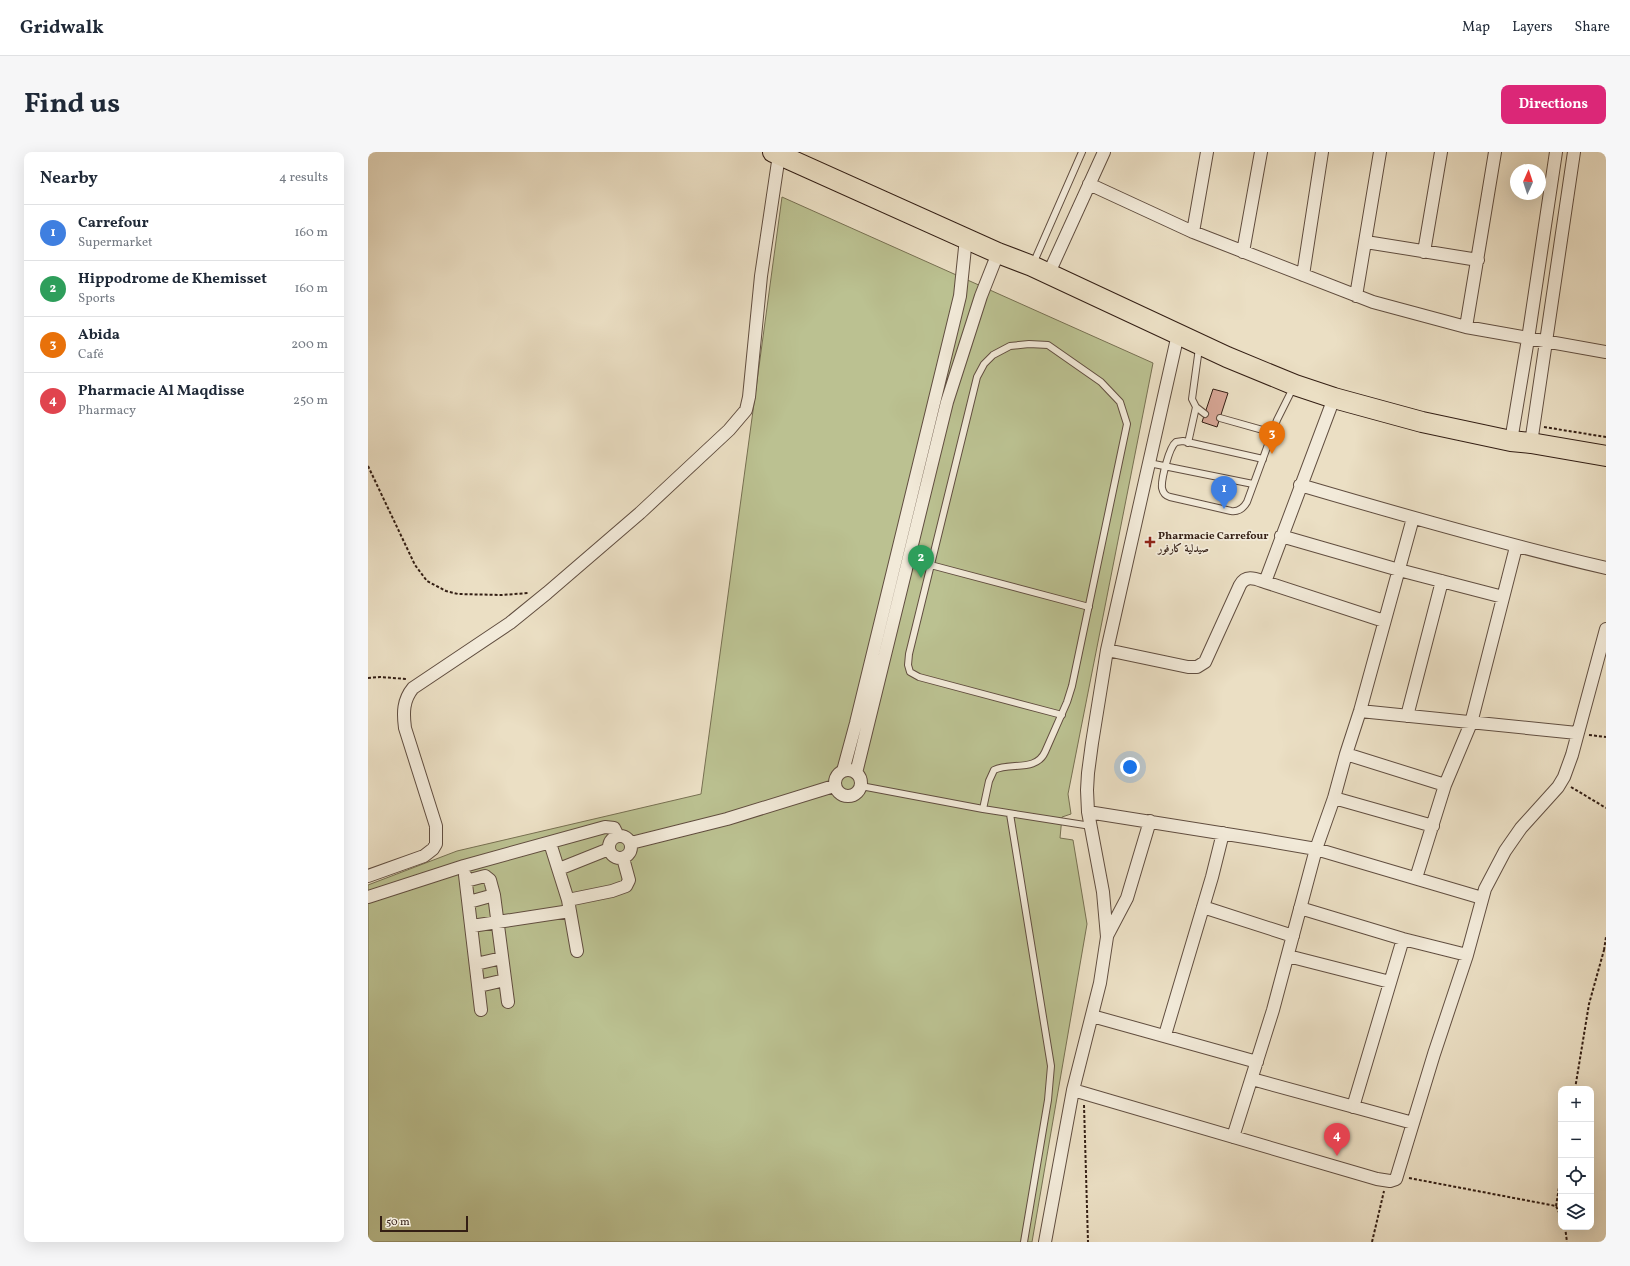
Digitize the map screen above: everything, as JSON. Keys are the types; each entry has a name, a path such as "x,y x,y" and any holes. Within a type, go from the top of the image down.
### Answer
{"main road":[{"path":"776,153 1199,344 1295,385 1334,398 1422,422 1511,441 1606,456"}],"street":[{"path":"1040,271 1089,184 1104,152"},
{"path":"1193,232 1207,152"},
{"path":"1243,252 1261,152"},
{"path":"1303,275 1322,152"},
{"path":"1356,296 1380,152"},
{"path":"1424,252 1441,152"},
{"path":"1466,327 1495,152"},
{"path":"1511,441 1556,152"},
{"path":"1531,443 1574,152"},
{"path":"368,876 424,856 433,849 436,844 436,826 405,728 403,715 408,694 418,684 510,623 547,593 659,497 729,430 746,410 749,397 761,276 776,153"},
{"path":"1089,184 1193,232 1373,302 1466,327 1606,352"},
{"path":"843,771 960,296 966,238"},
{"path":"1366,242 1478,260"},
{"path":"856,773 947,402 981,296 998,253"},
{"path":"1046,1242 1100,983 1107,937 1103,892 1088,812 1088,773 1107,650 1178,334"},
{"path":"1265,582 1300,485 1334,398"},
{"path":"1300,485 1516,547 1606,568"},
{"path":"1233,1137 1252,1079 1288,956 1316,850 1334,798 1360,711 1413,518"},
{"path":"1281,536 1399,570 1503,597"},
{"path":"1416,878 1445,785 1471,723 1516,547"},
{"path":"1107,650 1188,667 1197,667 1205,662 1243,580 1252,578 1384,621"},
{"path":"1407,716 1442,581"},
{"path":"1078,1092 1233,1137 1392,1179 1413,1123 1467,955 1482,898 1490,878 1505,851 1521,828 1562,781 1572,755 1606,629"},
{"path":"1360,711 1577,733"},
{"path":"1346,754 1445,785"},
{"path":"848,770 856,773 860,779 861,786 855,795 848,797 841,795 834,786 836,777 843,771 848,770"},
{"path":"631,843 727,819 834,786"},
{"path":"1334,798 1432,826"},
{"path":"1088,812 1223,833 1316,850 1482,898"},
{"path":"1107,937 1127,898 1150,821"},
{"path":"368,897 464,866 610,827 614,828 618,836"},
{"path":"1165,1035 1223,833"},
{"path":"618,836 626,837 631,843 631,850 629,854 623,858 613,855 609,849 611,841 618,836"},
{"path":"550,843 569,905 577,951"},
{"path":"559,869 609,849"},
{"path":"472,926 497,922 569,905 626,886 629,880 623,858"},
{"path":"464,866 482,1010"},
{"path":"466,881 486,876 490,880 494,895 508,1002"},
{"path":"469,902 494,895"},
{"path":"1203,907 1293,936"},
{"path":"1300,908 1403,939 1467,955"},
{"path":"1353,1107 1403,939"},
{"path":"1288,956 1390,982"},
{"path":"476,964 502,958"},
{"path":"479,986 505,980"},
{"path":"1092,1016 1165,1035 1257,1062"},
{"path":"1252,1079 1413,1123"}],"lane":[{"path":"1040,271 1082,152"},
{"path":"983,810 989,781 994,770 1005,767 1033,764 1041,760 1062,715 1072,686 1127,424 1120,402 1101,382 1048,346 1029,344 1010,346 993,355 984,364 977,376 970,399 909,654 908,665 910,672 919,677 1062,715"},
{"path":"1199,344 1192,399 1196,407 1205,414"},
{"path":"1263,459 1179,441 1173,444 1166,467 1162,488 1164,494 1167,496 1231,511 1239,510 1245,506 1263,459 1272,433 1295,385"},
{"path":"1188,443 1196,407"},
{"path":"1220,418 1272,433"},
{"path":"1149,463 1253,484"},
{"path":"897,556 1089,607"},
{"path":"861,786 983,810 1091,826"},
{"path":"1010,814 1051,1066 1048,1100 1024,1242"}],"path":[{"path":"368,466 415,565 427,581 446,591 458,594 502,595 547,593"},
{"path":"368,678 397,678 411,680 418,684"},
{"path":"1577,733 1606,737"},
{"path":"1562,781 1606,808"},
{"path":"1575,1086 1589,1004 1605,950 1606,937"},
{"path":"1078,1092 1088,1242"},
{"path":"1372,1242 1392,1179 1556,1206"},
{"path":"1558,1194 1556,1206 1558,1210"},
{"path":"1565,1230 1566,1242"}],"green space":[{"path":"782,197 1153,363 1068,794 1071,814 1062,817 1060,838 1073,840 1087,924 1032,1242 368,1242 368,885 457,851 701,794"}],"building":[{"path":"1213,389 1228,393 1217,427 1202,422"}],"place":[{"name":"Abida","path":"1272,454"},
{"name":"Carrefour","path":"1224,509"},
{"name":"Pharmacie Carrefour صيدلية كارفور","path":"1150,542"},
{"name":"Hippodrome de Khemisset","path":"921,578"},
{"name":"Pharmacie Al Maqdisse","path":"1337,1156"}]}
